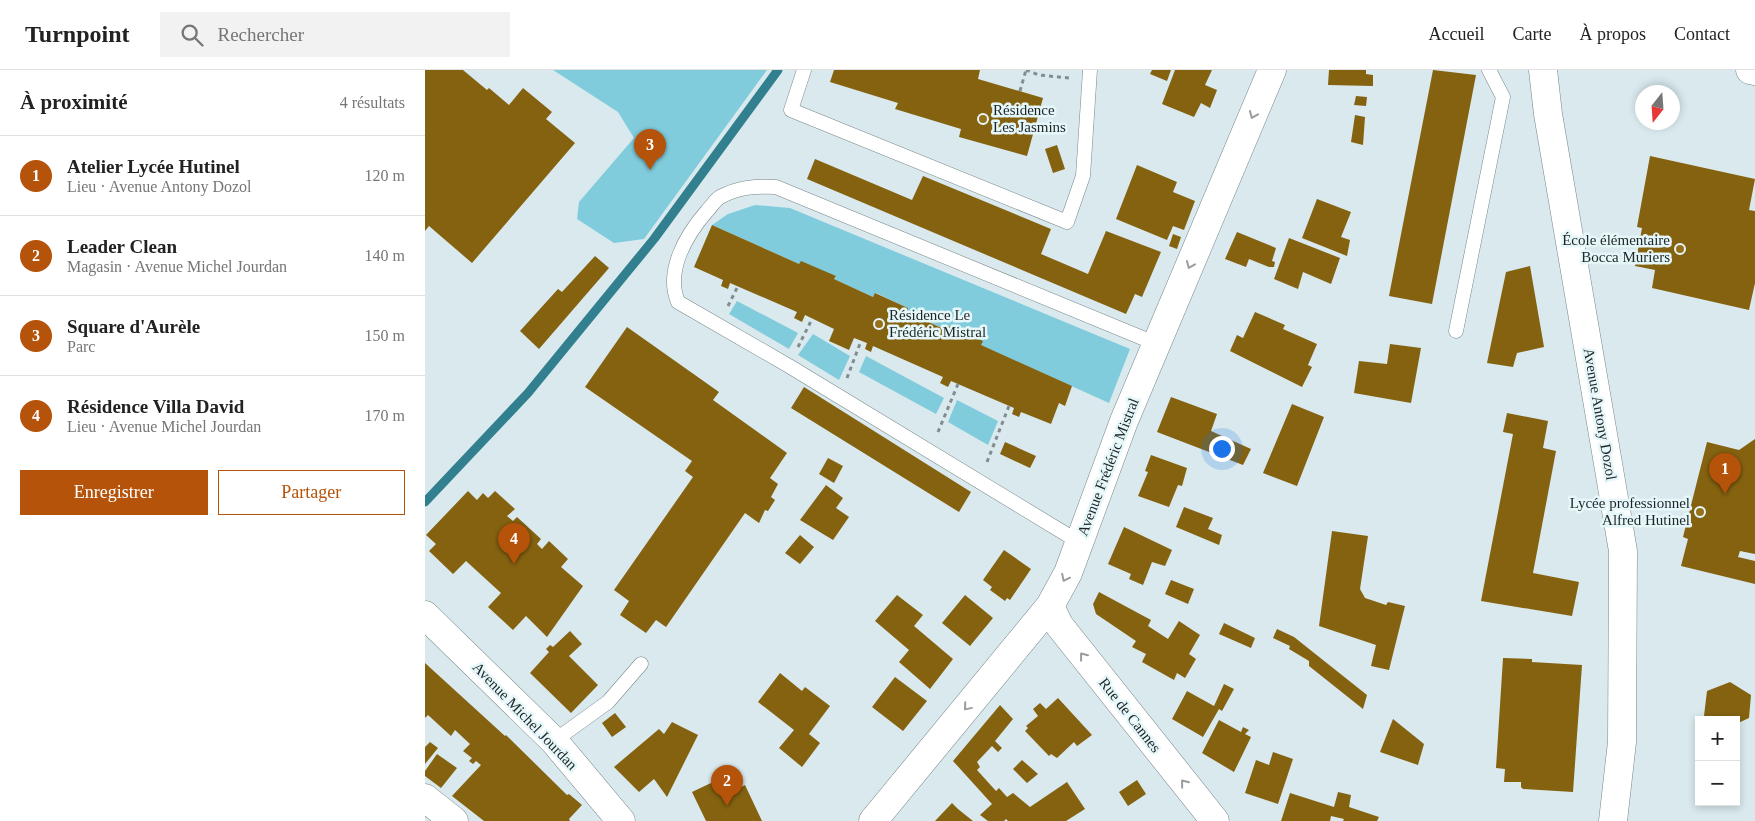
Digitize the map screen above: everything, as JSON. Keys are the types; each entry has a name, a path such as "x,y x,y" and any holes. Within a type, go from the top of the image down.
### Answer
{"street":[{"name":"Avenue Frédéric Mistral","path":"873,821 1050,606 1068,573 1124,421 1272,70"},
{"name":"Avenue Antony Dozol","path":"1543,70 1548,114 1623,551 1622,742 1613,821"},
{"path":"1750,70 1755,71"},
{"name":"Rue de Cannes","path":"1050,606 1059,625 1215,821"},
{"name":"Avenue Michel Jourdan","path":"425,615 554,742 621,821"},
{"path":"425,798 454,821"}],"lane":[{"path":"804,70 791,110 1067,222 1083,176 1090,70"},
{"path":"1456,331 1503,97 1489,70"},
{"path":"1079,542 789,366 678,302 674,292 674,277 681,251 695,226 719,198 747,186 776,187 1157,344"},
{"path":"554,742 608,702 641,664"}],"path":[{"path":"1020,91 1026,70 1039,75 1074,78"},
{"path":"789,366 812,318"},
{"path":"840,397 861,341"},
{"path":"930,452 958,384"},
{"path":"979,482 1009,406"}],"shaded area":[{"path":"553,70 767,70 644,239 614,243 577,219 579,202 634,138 618,112"},
{"path":"755,205 790,208 1130,349 1109,403 907,312 908,308 876,293 873,297 834,279 836,277 799,264 712,225 728,214"},
{"path":"737,301 798,333 789,349 729,314"},
{"path":"813,334 850,356 839,380 798,355"},
{"path":"866,356 944,398 936,414 859,372"},
{"path":"957,400 998,421 988,445 948,422"}],"building":[{"path":"425,70 463,70 509,105 523,88 552,112 546,119 575,143 472,263 429,226 425,231"},
{"name":"Résidence Les Jasmins","path":"834,70 980,70 978,79 1043,98 1027,156 959,137 961,129 895,109 898,103 830,82"},
{"path":"1152,70 1171,70 1167,81 1150,74"},
{"path":"1175,70 1212,70 1205,85 1217,90 1210,108 1201,103 1194,117 1162,104"},
{"path":"1329,70 1366,70 1366,74 1373,75 1373,86 1328,85"},
{"path":"1433,70 1476,75 1432,304 1389,296"},
{"path":"1356,96 1367,97 1366,106 1354,105"},
{"path":"1355,115 1365,117 1363,145 1351,142"},
{"path":"1057,145 1065,169 1053,173 1045,149"},
{"path":"1650,156 1755,179 1749,210 1755,211 1755,283 1749,310 1652,288 1655,270 1635,266 1642,228 1637,227"},
{"path":"815,159 912,200 923,176 1051,229 1041,254 1088,274 1106,231 1161,252 1142,297 1135,294 1126,314 807,179"},
{"path":"1137,165 1177,182 1173,192 1195,201 1184,230 1173,226 1167,240 1116,219"},
{"path":"1317,199 1351,212 1341,237 1350,240 1347,256 1302,238"},
{"name":"Résidence Le Frédéric Mistral","path":"712,225 799,264 801,261 836,276 834,279 873,297 875,293 908,308 907,312 946,330 948,326 983,341 981,345 1072,386 1065,406 1059,403 1051,424 1021,412 1019,417 1012,414 1014,408 951,381 948,387 940,383 943,377 873,346 871,352 865,349 867,343 854,338 849,350 829,341 834,329 805,315 802,322 794,318 797,312 730,283 728,289 721,286 723,280 694,267"},
{"path":"1237,232 1276,248 1272,261 1275,262 1274,267 1269,267 1249,259 1246,267 1225,259"},
{"path":"1173,234 1181,237 1177,249 1169,246"},
{"path":"1289,238 1340,258 1331,284 1303,272 1298,289 1274,279"},
{"path":"595,256 609,268 539,349 520,331 558,289 562,292"},
{"path":"1530,266 1544,347 1517,353 1513,367 1487,363 1506,272"},
{"path":"1255,312 1285,325 1283,329 1317,344 1308,365 1312,367 1302,387 1230,351 1237,335 1243,338"},
{"path":"627,327 719,392 713,400 787,453 770,478 778,484 771,497 775,500 768,511 765,510 759,523 745,513 666,627 656,620 646,633 620,615 629,601 614,590 693,477 685,471 692,461 585,387"},
{"path":"1390,344 1421,348 1411,403 1354,393 1359,361 1387,364"},
{"path":"804,387 971,492 959,512 791,408"},
{"path":"1171,397 1217,414 1211,431 1251,449 1243,465 1157,432"},
{"path":"1292,404 1324,417 1297,486 1263,473"},
{"path":"1507,413 1548,421 1543,448 1556,451 1533,573 1579,582 1572,616 1481,601 1513,434 1503,432"},
{"path":"1755,439 1755,554 1740,551 1738,557 1755,561 1755,584 1681,566 1688,539 1683,537 1707,442 1739,450"},
{"path":"1005,442 1036,456 1030,468 1000,454"},
{"path":"1151,455 1187,468 1182,486 1178,485 1169,507 1138,496 1148,472 1145,471"},
{"path":"828,458 843,466 834,483 819,474"},
{"path":"826,485 843,498 836,508 849,517 833,540 800,520"},
{"path":"468,491 477,500 483,493 488,498 495,491 515,509 507,516 513,521 517,517 541,539 537,544 542,549 549,541 568,559 561,567 583,586 547,637 526,616 513,630 488,607 501,593 466,561 453,574 429,551 436,544 426,535"},
{"path":"1184,507 1213,518 1208,529 1222,535 1219,545 1176,527"},
{"path":"1124,527 1172,550 1165,566 1152,562 1143,585 1129,579 1131,574 1108,564"},
{"path":"1332,531 1368,536 1360,589 1365,598 1386,605 1388,602 1405,606 1389,670 1371,666 1376,645 1319,626"},
{"path":"800,535 814,547 800,564 785,553"},
{"path":"1004,550 1031,569 1010,600 1007,598 1005,601 990,590 992,587 983,580"},
{"path":"1171,580 1194,589 1188,604 1165,594"},
{"path":"1099,592 1151,620 1148,626 1168,639 1179,621 1200,635 1189,654 1196,659 1185,678 1177,673 1174,680 1142,662 1146,654 1132,647 1136,641 1096,614 1093,604"},
{"path":"897,595 923,615 914,626 953,659 930,689 899,662 909,650 875,621"},
{"path":"965,595 993,618 970,646 942,623"},
{"path":"1224,623 1255,638 1251,648 1219,634"},
{"path":"1277,629 1294,637 1367,695 1363,709 1309,666 1309,661 1289,649 1290,646 1273,638"},
{"path":"570,631 582,644 569,656 598,685 571,713 530,673 549,652 546,649 550,645 553,647"},
{"path":"1503,658 1532,659 1532,662 1582,665 1573,792 1523,789 1521,782 1504,782 1505,769 1496,768"},
{"path":"425,663 506,735 567,795 569,794 582,805 569,819 570,821 484,821 452,796 481,765 476,761 473,764 469,761 472,758 463,751 470,744 455,730 451,736 428,715 425,718"},
{"path":"780,673 802,691 805,687 830,706 809,734 820,743 802,767 779,748 794,730 758,702"},
{"path":"895,677 927,701 903,731 872,707"},
{"path":"1730,682 1751,695 1749,718 1740,722 1740,716 1704,716 1707,691"},
{"path":"1224,684 1234,689 1222,711 1219,709 1203,737 1172,719 1187,691 1214,706"},
{"path":"1058,698 1092,735 1077,746 1074,742 1057,758 1051,754 1049,756 1025,731 1028,728 1026,726 1038,716 1033,709 1040,703 1046,709"},
{"path":"1000,705 1013,719 995,741 1002,748 998,752 992,746 977,762 980,767 977,770 996,791 999,788 1007,797 1013,793 1030,807 1067,782 1085,809 1066,821 1008,821 1006,819 1004,821 988,821 980,815 992,804 953,761"},
{"path":"615,713 626,727 612,737 602,723"},
{"path":"1393,719 1424,744 1418,765 1380,752"},
{"path":"1219,720 1241,732 1243,727 1249,730 1245,734 1251,737 1234,772 1202,753"},
{"path":"672,722 698,735 667,797 654,779 639,792 614,767 659,729 664,734"},
{"path":"430,742 438,748 425,764 425,747"},
{"path":"1273,752 1293,759 1278,804 1245,793 1256,760 1269,765"},
{"path":"437,754 457,768 441,788 425,776 425,771"},
{"path":"1022,760 1038,774 1027,783 1013,769"},
{"path":"732,773 739,788 745,785 762,821 706,821 692,792"},
{"path":"1137,780 1146,794 1128,806 1119,792"},
{"path":"1338,792 1351,795 1349,807 1379,817 1377,821 1343,821 1344,819 1331,816 1330,821 1281,821 1290,793 1334,807"},
{"path":"952,803 958,809 973,821 935,821"}],"waterway":[{"path":"425,502 528,393 654,239 778,70"}],"place":[{"name":"Résidence Les Jasmins","path":"983,119"},
{"name":"Square d'Aurèle","path":"650,170"},
{"name":"École élémentaire Bocca Muriers","path":"1680,249"},
{"name":"Résidence Le Frédéric Mistral","path":"879,324"},
{"name":"Atelier Lycée Hutinel","path":"1725,494"},
{"name":"Lycée professionnel Alfred Hutinel","path":"1700,512"},
{"name":"Résidence Villa David","path":"514,564"},
{"name":"Leader Clean","path":"727,806"}]}
